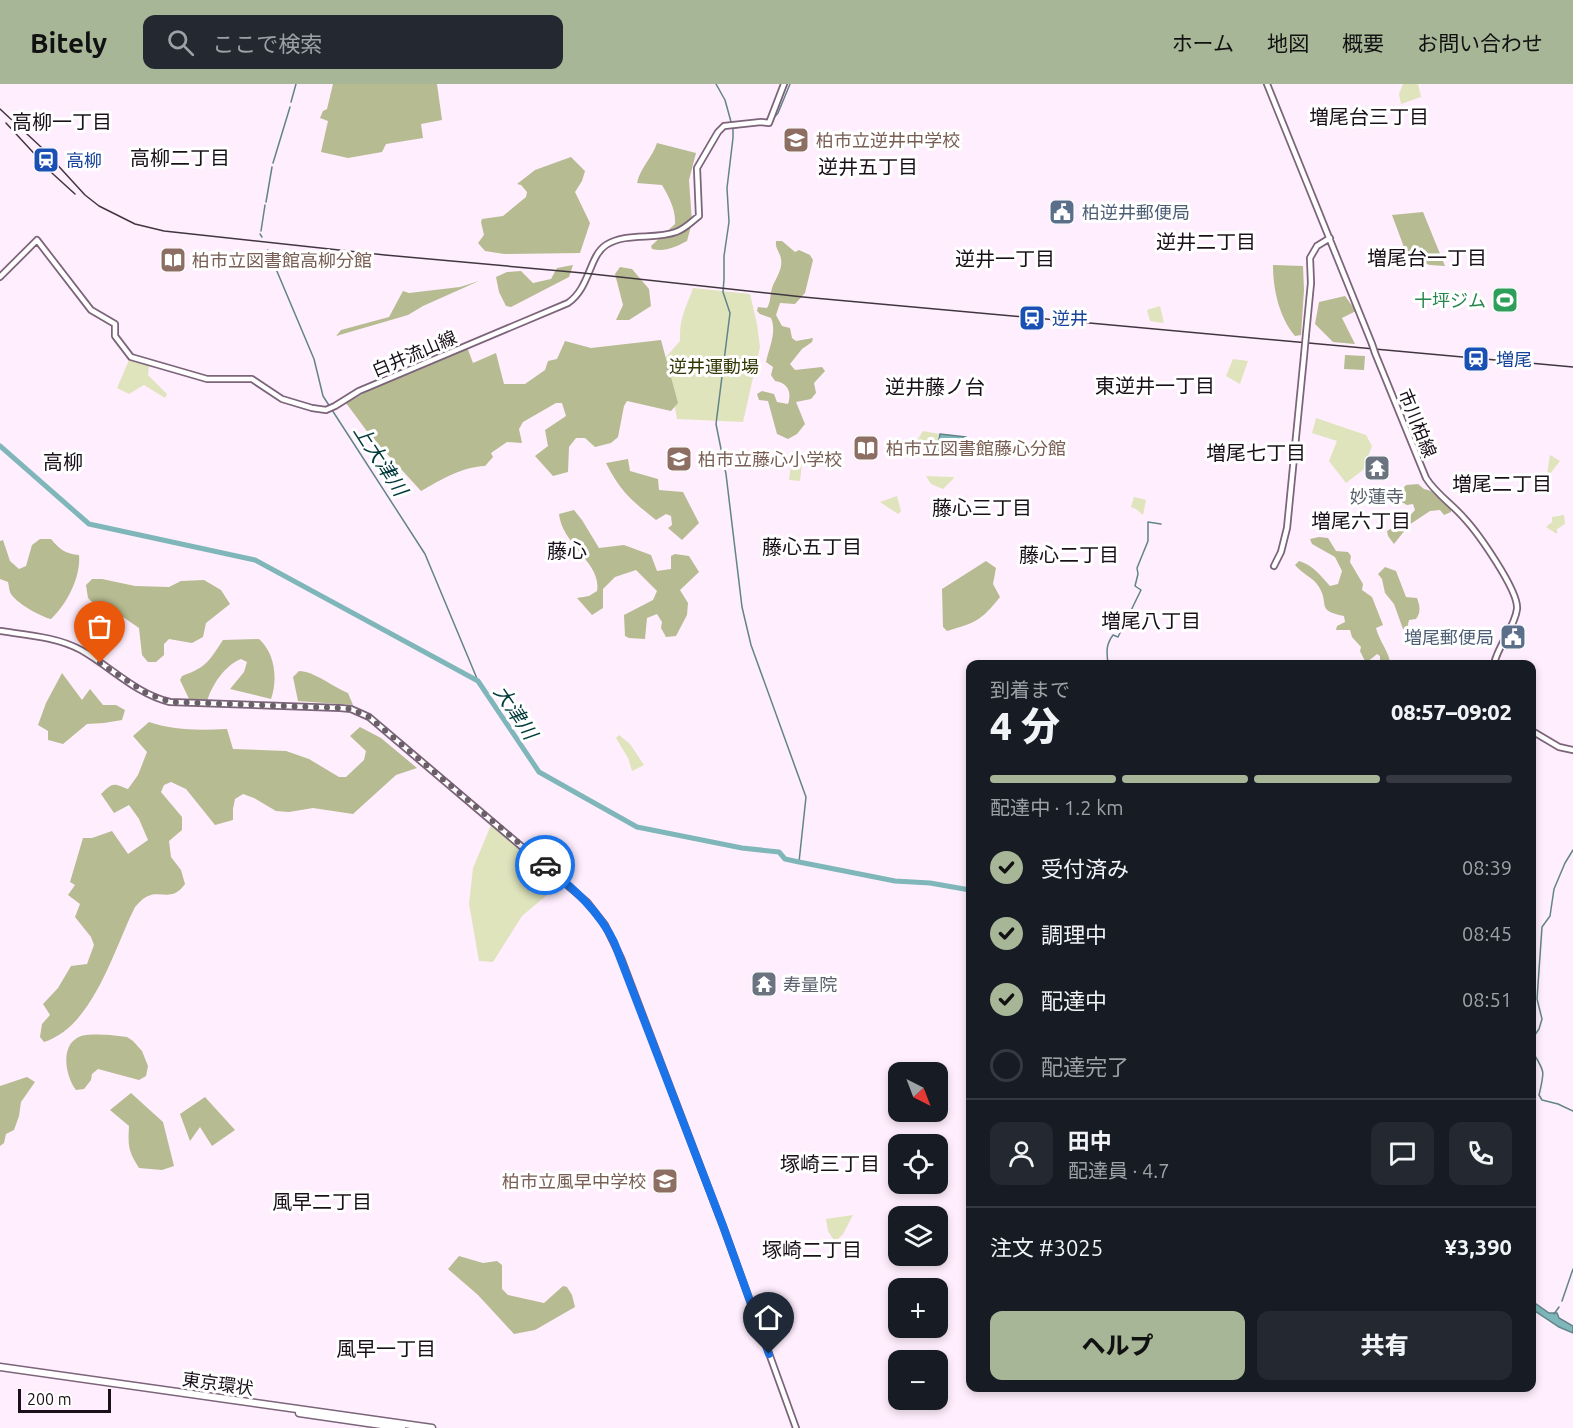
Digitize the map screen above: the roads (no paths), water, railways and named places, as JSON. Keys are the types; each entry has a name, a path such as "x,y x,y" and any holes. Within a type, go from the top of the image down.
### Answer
{"highway":[{"name":"東京環状","path":"0,1369 402,1428"},
{"name":"東京環状","path":"0,1369 432,1428"}],"main road":[{"name":"白井流山線","path":"0,277 37,240 91,310 115,324 115,336 131,357 207,379 252,379 282,399 326,410 359,391 568,303 576,297 600,251 610,243 671,234 683,229 699,216 697,168 718,132 724,126 769,123 784,84"},
{"name":"市川柏線","path":"1267,84 1426,478 1470,524 1517,598 1517,611 1495,660"},
{"path":"1274,566 1281,552 1287,528 1311,283 1310,258 1317,246 1330,238"},
{"path":"0,631 65,643 83,651 146,693 170,702 340,708 351,709 369,717 587,902 605,925 621,958 723,1226 796,1428"},
{"path":"1536,733 1559,747 1573,750"}],"waterway":[{"name":"上大津川","path":"291,102 296,84"},
{"path":"716,84 725,100 733,129 727,188 729,222 724,256 723,292 730,313 716,424 726,474 742,607 751,645 806,797 799,862"},
{"path":"772,120 778,113 790,84"},
{"name":"上大津川","path":"273,163 290,107"},
{"path":"734,128 758,124"},
{"name":"上大津川","path":"266,202 272,167"},
{"name":"上大津川","path":"261,231 265,205"},
{"name":"上大津川","path":"268,250 314,359 323,396 425,554 478,681"},
{"name":"大津川","path":"0,446 89,524 255,560 478,681 539,772 637,827 742,848 779,852 785,859 895,881 930,883 966,889"},
{"path":"1108,660 1109,643 1113,635 1118,637 1141,590 1135,586 1137,568 1148,541 1148,522 1161,524"},
{"path":"1536,1033 1542,1019 1537,999 1542,927 1550,916 1554,889 1573,850"},
{"path":"1536,1058 1543,1071 1539,1095 1542,1100 1573,1111"},
{"path":"1562,1301 1573,1269"},
{"path":"1554,1314 1559,1307"}],"railway":[{"path":"0,109 41,147 85,195 99,206 135,224 164,231 803,297 1573,367"},
{"path":"6,123 53,174 75,194"}],"place":[{"name":"柏市立逆井中学校","path":"796,140"},
{"name":"高柳","path":"46,160"},
{"name":"柏逆井郵便局","path":"1062,212"},
{"name":"柏市立図書館高柳分館","path":"173,260"},
{"name":"十坪ジム","path":"1505,300"},
{"name":"逆井","path":"1032,318"},
{"name":"増尾","path":"1476,359"},
{"name":"柏市立図書館藤心分館","path":"866,448"},
{"name":"柏市立藤心小学校","path":"679,459"},
{"name":"妙蓮寺","path":"1377,468"},
{"name":"増尾郵便局","path":"1513,637"},
{"name":"寿量院","path":"764,984"},
{"name":"柏市立風早中学校","path":"665,1181"}],"district":[{"name":"増尾台三丁目","path":"1369,116"},
{"name":"高柳一丁目","path":"62,121"},
{"name":"高柳二丁目","path":"180,157"},
{"name":"逆井五丁目","path":"868,166"},
{"name":"逆井二丁目","path":"1206,241"},
{"name":"増尾台一丁目","path":"1427,257"},
{"name":"逆井一丁目","path":"1005,258"},
{"name":"東逆井一丁目","path":"1155,385"},
{"name":"逆井藤ノ台","path":"935,386"},
{"name":"増尾七丁目","path":"1256,452"},
{"name":"高柳","path":"63,461"},
{"name":"増尾二丁目","path":"1502,483"},
{"name":"藤心三丁目","path":"982,507"},
{"name":"増尾六丁目","path":"1361,520"},
{"name":"藤心五丁目","path":"812,546"},
{"name":"藤心","path":"567,550"},
{"name":"藤心二丁目","path":"1069,554"},
{"name":"増尾八丁目","path":"1151,620"},
{"name":"塚崎三丁目","path":"830,1163"},
{"name":"風早二丁目","path":"322,1201"},
{"name":"塚崎二丁目","path":"812,1249"},
{"name":"風早一丁目","path":"386,1348"}],"park label":[{"name":"逆井運動場","path":"714,366"}]}
